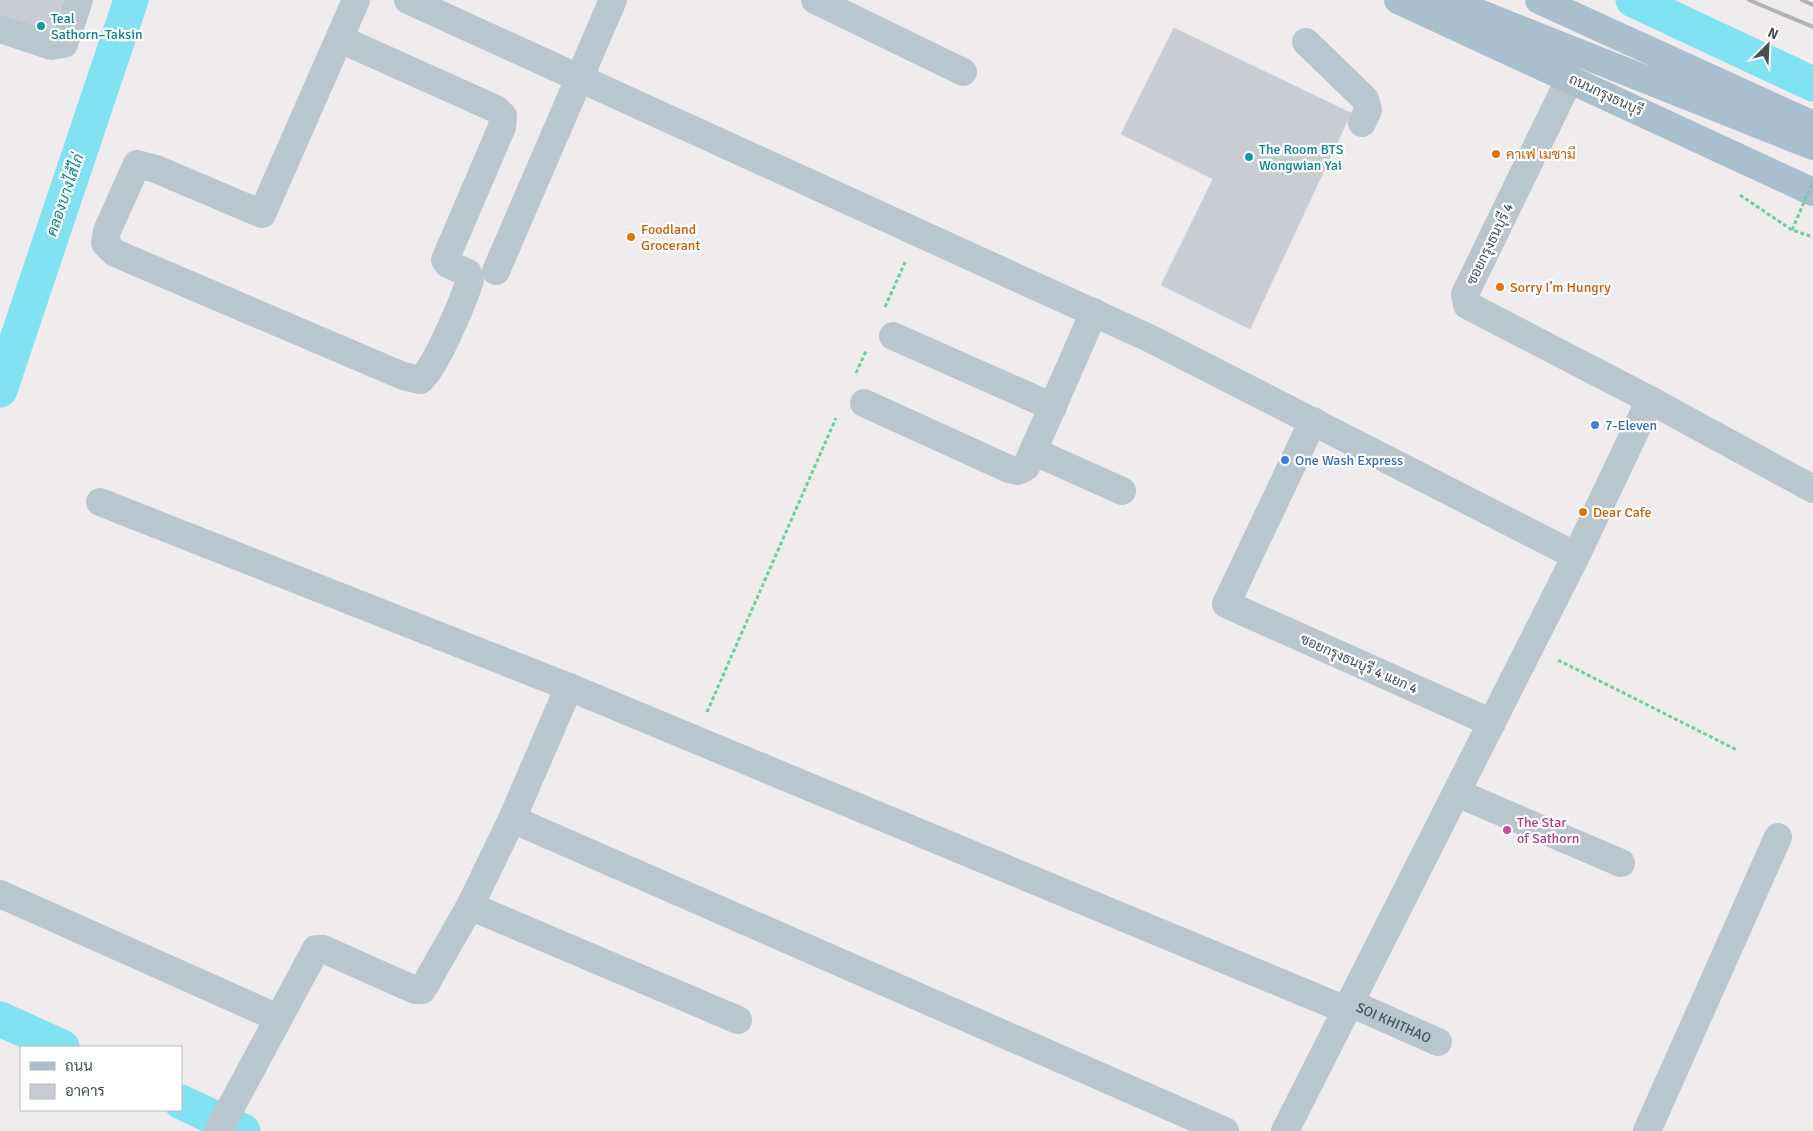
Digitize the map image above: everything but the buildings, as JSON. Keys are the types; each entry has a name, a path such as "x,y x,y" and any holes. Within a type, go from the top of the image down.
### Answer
{"main road":[{"name":"ถนนกรุงธนบุรี","path":"1398,0 1813,192"},
{"path":"1446,0 1813,146"},
{"path":"1539,0 1813,125"}],"street":[{"path":"0,28 51,46 64,44 79,0"},
{"path":"340,39 496,109 503,116 502,127 446,255 445,260 448,264 468,273 470,276 468,285 435,362 426,377 420,380 403,376 115,253 105,243 107,231 136,164 156,169 262,214 356,0"},
{"path":"408,0 581,77 1094,312 1313,421 1576,556"},
{"path":"496,271 613,0"},
{"path":"815,0 963,72"},
{"path":"1306,42 1365,99 1368,110 1362,123"},
{"name":"ซอยกรุงธนบุรี 4","path":"1570,78 1465,294 1465,301 1472,308 1650,400"},
{"path":"864,403 1009,469 1018,471 1026,467 1094,312"},
{"path":"893,336 1053,407"},
{"path":"1287,1130 1576,556 1650,400 1813,489"},
{"name":"ซอยกรุงธนบุรี 4 แยก 4","path":"1313,421 1226,604 1492,724"},
{"path":"1033,451 1122,491"},
{"name":"SOI KHITHAO","path":"100,502 569,688 1438,1042"},
{"path":"218,1131 316,949 323,949 416,990 422,990 470,906 512,818 569,688"},
{"path":"1457,793 1622,864"},
{"path":"512,818 1225,1131"},
{"path":"1647,1131 1778,837"},
{"path":"0,894 278,1018"},
{"path":"470,906 738,1020"}],"path":[{"path":"1792,230 1813,181"},
{"path":"1732,190 1792,230 1813,236"},
{"path":"695,739 760,592"},
{"path":"1530,647 1737,750"}],"waterway":[{"name":"คลองบางไส้ไก่","path":"0,390 131,0"},
{"path":"1633,0 1813,84"},
{"path":"0,1019 60,1046"},
{"path":"182,1102 243,1131"}],"railway":[{"path":"1749,0 1813,27"},
{"path":"1802,0 1813,5"}],"place":[{"name":"Teal Sathorn–Taksin","path":"41,26"},
{"name":"คาเฟ เมซามี","path":"1496,154"},
{"name":"The Room BTS Wongwian Yai","path":"1249,157"},
{"name":"Foodland Grocerant","path":"631,237"},
{"name":"Sorry I’m Hungry","path":"1500,287"},
{"name":"7-Eleven","path":"1595,425"},
{"name":"One Wash Express","path":"1285,460"},
{"name":"Dear Cafe","path":"1583,512"},
{"name":"The Star of Sathorn","path":"1507,830"}]}
